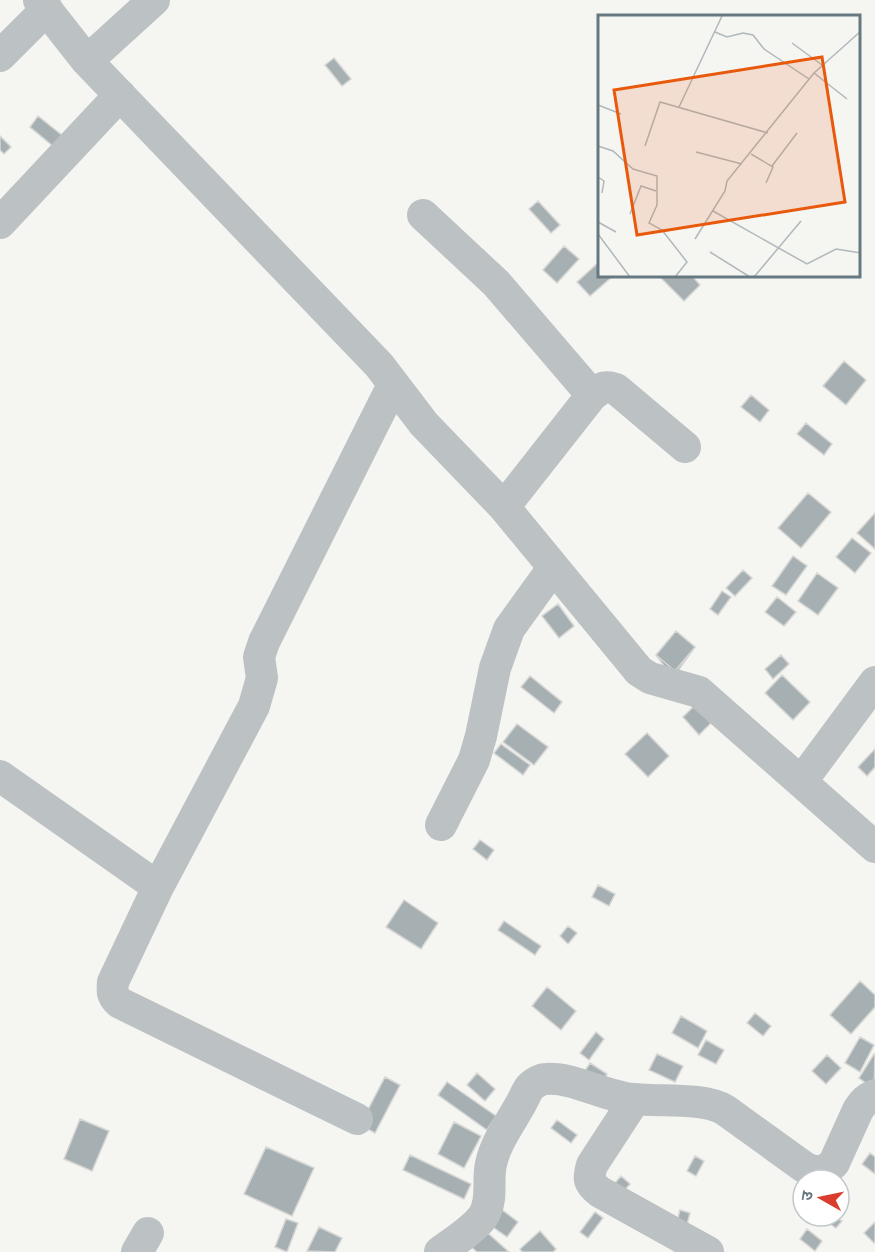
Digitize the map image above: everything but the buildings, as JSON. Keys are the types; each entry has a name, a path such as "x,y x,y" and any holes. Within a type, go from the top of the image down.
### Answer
{"street":[{"path":"87,61 154,0"},
{"path":"0,56 43,5 87,61 379,365 424,424 504,507 639,671 650,678 699,692 875,847"},
{"path":"0,223 120,95"},
{"path":"423,215 496,284 592,395"},
{"path":"357,1119 120,1002 114,997 112,991 113,982 158,886 254,706 262,678 259,657 264,642 393,385"},
{"path":"504,507 592,395 603,387 616,389 685,447"},
{"path":"441,825 474,760 495,668 509,629 553,568"},
{"path":"801,782 875,682"},
{"path":"0,776 158,886"},
{"path":"440,1252 472,1229 484,1214 490,1194 490,1167 494,1151 531,1087 543,1079 568,1082 635,1099 716,1104 804,1167 813,1171 825,1171 834,1163 858,1110 863,1102 875,1095"},
{"path":"635,1099 592,1165 589,1176 591,1185 708,1252"}]}
